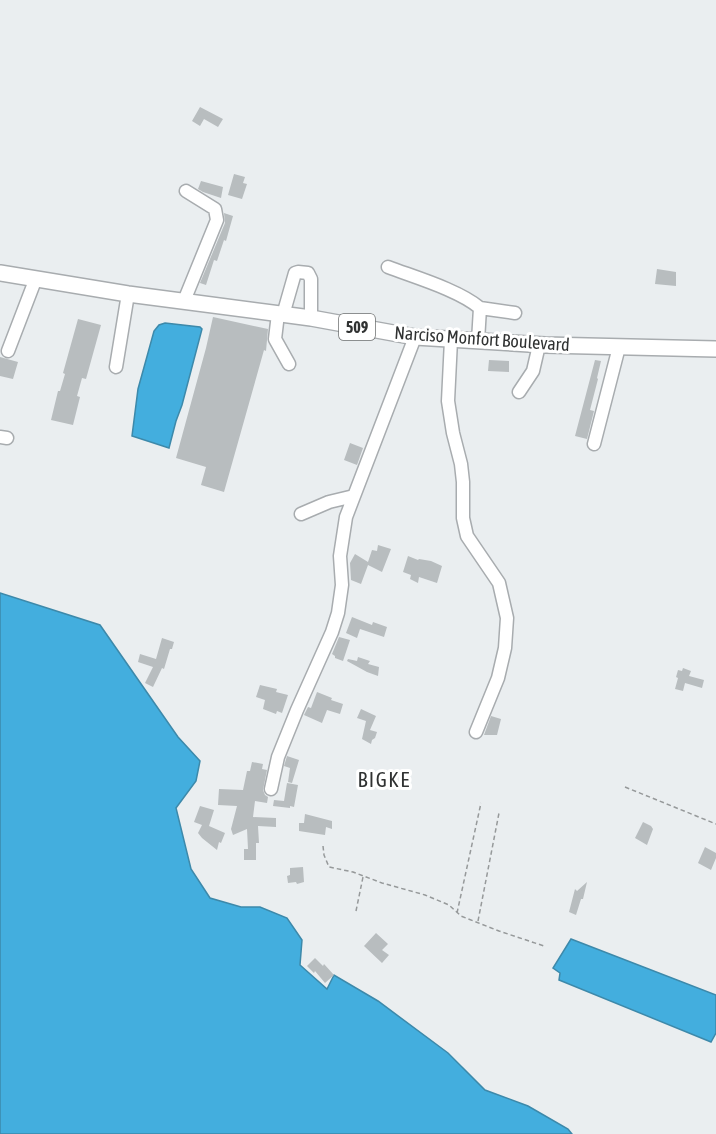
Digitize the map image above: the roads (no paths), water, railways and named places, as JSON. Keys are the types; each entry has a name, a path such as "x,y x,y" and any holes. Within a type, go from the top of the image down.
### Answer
{"main road":[{"name":"Narciso Monfort Boulevard","path":"0,273 128,294 311,318 415,337 539,345 716,349"}],"street":[{"path":"184,301 217,220 215,209 186,191"},
{"path":"388,267 459,295 480,308 515,312"},
{"path":"289,364 275,339 295,273 298,272 308,273 312,279 311,318"},
{"path":"8,351 36,278"},
{"path":"116,367 128,294"},
{"path":"478,341 480,308"},
{"path":"271,789 278,757 338,613 342,585 340,556 346,517 415,337"},
{"path":"451,340 448,401 461,464 463,518 467,536 499,583 507,618 505,648 498,678 476,732"},
{"path":"519,392 533,371 539,345"},
{"path":"594,444 619,347"},
{"path":"301,514 329,502 354,496"}],"water":[{"path":"165,323 202,329 169,448 132,436 138,389 154,331 159,325"},
{"path":"0,593 100,625 178,737 200,761 196,781 176,808 191,869 210,898 241,907 260,907 287,918 302,940 300,965 327,989 334,975 378,1001 448,1053 485,1090 528,1106 568,1129 572,1134 0,1134"},
{"path":"571,939 716,995 716,1033 711,1042 559,980 560,973 553,968"}],"district":[{"name":"BIGKE","path":"384,780"}]}
